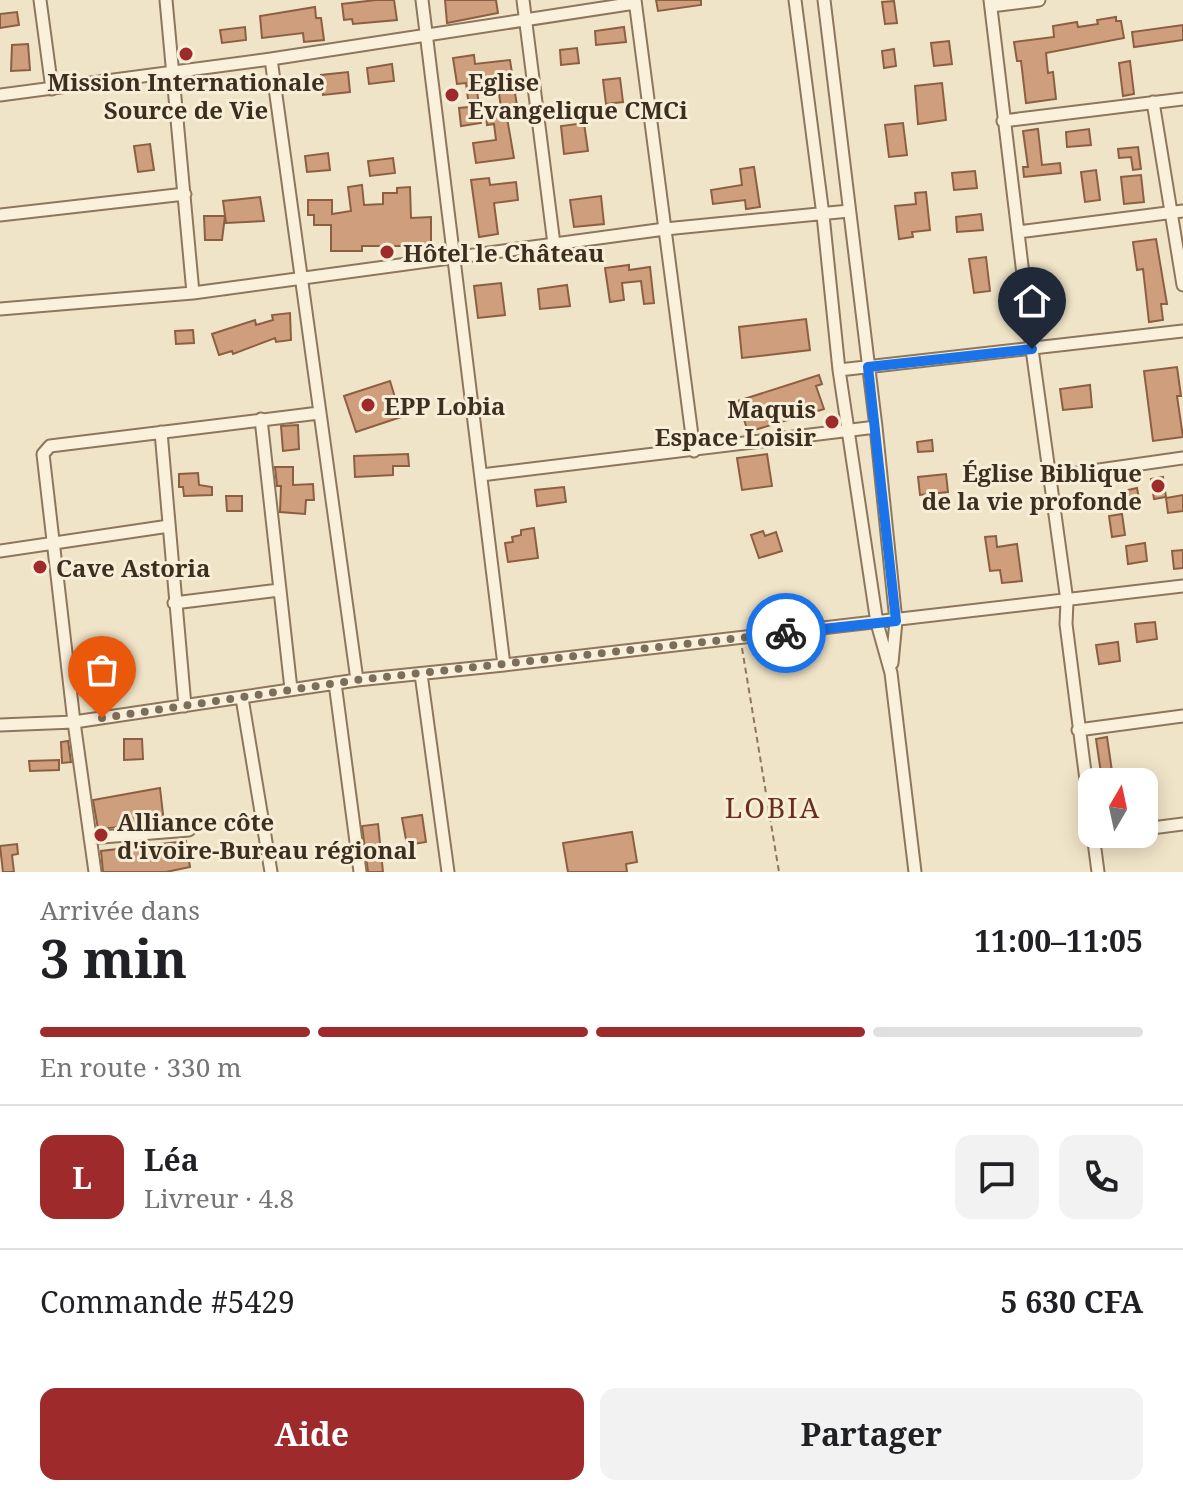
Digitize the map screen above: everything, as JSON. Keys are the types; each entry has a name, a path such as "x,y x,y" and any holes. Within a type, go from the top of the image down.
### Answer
{"street":[{"path":"40,0 52,89"},
{"path":"166,0 193,293"},
{"path":"422,0 504,665"},
{"path":"523,0 554,244"},
{"path":"795,0 823,215 839,370 877,623 891,673 915,872"},
{"path":"824,0 876,427 896,621 891,673"},
{"path":"1039,0 990,3 1032,349 1067,601 1066,624 1084,768"},
{"path":"0,95 271,59 635,2 694,451"},
{"path":"271,59 357,680"},
{"path":"1003,121 1183,99"},
{"path":"1153,102 1177,212 1183,285"},
{"path":"0,215 185,194"},
{"path":"0,309 193,293 665,229 849,211"},
{"path":"1018,232 1177,212"},
{"path":"839,370 1183,331"},
{"path":"95,872 43,454 50,446 319,413"},
{"path":"261,419 291,689"},
{"path":"481,475 876,427"},
{"path":"161,432 185,706"},
{"path":"1050,477 1183,458"},
{"path":"0,551 169,526"},
{"path":"0,725 74,722 357,680 740,639 1183,586"},
{"path":"174,603 279,590"},
{"path":"421,674 448,872"},
{"path":"335,683 360,872"},
{"path":"242,698 271,872"},
{"path":"1078,730 1183,716"},
{"path":"1158,827 1183,824"},
{"path":"90,838 189,830"},
{"path":"1095,848 1098,872"}],"path":[{"path":"740,639 779,872"}],"building":[{"path":"394,0 397,20 353,24 352,19 344,20 342,4"},
{"path":"445,0 496,0 498,13 447,23"},
{"path":"656,0 701,0 701,5 658,11"},
{"path":"894,1 897,23 885,24 882,2"},
{"path":"315,7 316,18 321,18 324,40 304,42 303,33 262,38 260,16"},
{"path":"17,12 19,25 0,28 0,14"},
{"path":"1116,17 1116,21 1121,21 1124,38 1046,53 1048,73 1053,72 1056,99 1026,103 1021,61 1017,61 1014,42 1054,37 1053,26 1077,22 1078,27"},
{"path":"1183,25 1183,40 1134,47 1132,32"},
{"path":"245,27 246,40 222,43 220,30"},
{"path":"624,27 626,42 596,45 595,31"},
{"path":"949,41 952,64 934,66 931,43"},
{"path":"28,44 30,70 11,71 12,45"},
{"path":"577,48 579,63 561,65 560,50"},
{"path":"894,49 896,66 884,68 882,51"},
{"path":"474,55 475,64 510,60 517,106 501,108 497,79 476,82 481,123 461,126 459,108 469,107 466,83 457,84 453,58"},
{"path":"1130,61 1134,94 1123,96 1119,63"},
{"path":"392,64 394,81 369,84 367,68"},
{"path":"348,72 350,92 323,95 321,75"},
{"path":"620,78 623,102 606,104 603,80"},
{"path":"942,83 946,120 918,124 915,86"},
{"path":"506,112 514,158 476,163 473,143 496,140 494,124 487,125 486,115"},
{"path":"584,123 588,151 564,154 561,126"},
{"path":"903,123 907,155 889,157 885,125"},
{"path":"1038,129 1042,165 1060,163 1061,173 1024,177 1023,167 1028,167 1023,131"},
{"path":"1089,129 1091,145 1067,147 1066,132"},
{"path":"150,144 154,170 138,172 134,146"},
{"path":"1138,147 1141,169 1133,170 1131,157 1119,158 1118,149"},
{"path":"328,153 330,170 307,172 305,156"},
{"path":"393,158 395,173 370,176 368,161"},
{"path":"754,167 760,207 746,209 745,200 713,204 711,190 742,185 740,169"},
{"path":"1096,170 1100,200 1085,202 1081,172"},
{"path":"975,171 977,188 954,190 952,173"},
{"path":"1141,175 1144,202 1124,204 1121,177"},
{"path":"489,178 490,185 516,182 518,200 494,203 498,234 479,237 471,180"},
{"path":"362,185 364,205 383,204 383,193 397,193 397,188 410,187 411,218 431,217 431,246 362,246 362,251 331,251 331,225 314,225 314,215 308,215 308,200 332,200 332,214 351,211 348,187"},
{"path":"926,192 930,230 912,232 913,237 899,239 895,206 916,204 915,193"},
{"path":"601,196 604,224 574,227 570,200"},
{"path":"260,197 264,221 226,223 223,201"},
{"path":"981,214 983,230 957,232 956,217"},
{"path":"204,216 225,216 222,240 205,240"},
{"path":"1156,239 1167,304 1161,304 1163,320 1149,322 1143,269 1137,270 1133,242"},
{"path":"986,257 990,291 974,293 969,259"},
{"path":"629,265 629,270 650,267 654,303 644,304 641,281 622,283 624,300 610,302 605,268"},
{"path":"501,283 505,315 478,318 474,286"},
{"path":"567,285 570,306 540,309 538,289"},
{"path":"290,313 291,340 276,342 275,338 233,354 232,351 219,355 212,334 255,320 256,325 273,320 272,315"},
{"path":"806,319 810,350 742,358 739,327"},
{"path":"193,330 194,343 176,344 175,331"},
{"path":"1177,367 1181,396 1177,396 1183,437 1153,441 1144,371"},
{"path":"819,375 822,384 816,386 824,409 748,432 738,401"},
{"path":"390,381 401,417 356,432 344,396"},
{"path":"1090,385 1092,407 1063,410 1060,389"},
{"path":"298,425 299,449 283,451 281,426"},
{"path":"932,440 933,451 918,452 917,442"},
{"path":"408,454 409,466 393,466 393,475 355,477 354,456"},
{"path":"767,454 772,486 742,490 737,458"},
{"path":"275,467 293,467 293,485 313,484 314,500 306,500 305,514 280,512 281,486 277,486"},
{"path":"198,473 199,485 212,487 212,495 184,496 183,487 179,487 179,474"},
{"path":"946,474 948,492 920,495 918,477"},
{"path":"1163,477 1166,497 1154,499 1151,479"},
{"path":"564,487 566,502 537,506 535,490"},
{"path":"1137,488 1140,504 1122,508 1119,492"},
{"path":"1183,495 1183,511 1168,513 1166,498"},
{"path":"226,496 242,496 242,511 227,511"},
{"path":"1122,514 1125,535 1112,537 1109,516"},
{"path":"534,528 538,558 508,562 505,543 513,542 512,537 521,535 521,530"},
{"path":"763,531 765,536 776,532 782,551 759,558 751,535"},
{"path":"996,536 997,547 1017,544 1022,581 1002,583 1000,570 990,571 985,537"},
{"path":"1145,543 1147,561 1128,564 1126,546"},
{"path":"1183,550 1183,568 1174,569 1172,551"},
{"path":"1155,622 1157,639 1137,642 1135,624"},
{"path":"1118,642 1120,661 1099,664 1096,645"},
{"path":"1107,737 1112,768 1100,768 1096,739"},
{"path":"124,739 142,739 143,759 124,760"},
{"path":"68,741 71,762 62,763 61,742"},
{"path":"59,760 59,770 30,771 29,761"},
{"path":"160,788 164,823 98,829 93,800"},
{"path":"422,815 426,842 407,845 402,818"},
{"path":"378,824 383,872 368,872 362,826"},
{"path":"632,832 637,862 626,864 627,872 568,872 563,843"},
{"path":"186,841 190,867 166,872 103,872 101,851"},
{"path":"17,844 18,854 12,855 14,872 3,872 0,846"}],"way so far":[{"path":"102,718 357,680 786,633"}],"place":[{"name":"Mission Internationale Source de Vie","path":"186,54"},
{"name":"Eglise Evangelique CMCi","path":"452,95"},
{"name":"Hôtel le Château","path":"387,252"},
{"name":"EPP Lobia","path":"368,405"},
{"name":"Maquis Espace Loisir","path":"832,422"},
{"name":"Église Biblique de la vie profonde","path":"1158,486"},
{"name":"Cave Astoria","path":"40,567"},
{"name":"Alliance côte d'ivoire-Bureau régional","path":"101,835"}],"district":[{"name":"LOBIA","path":"773,807"}],"route":[{"path":"786,633 896,621 868,367 1032,349"}]}
